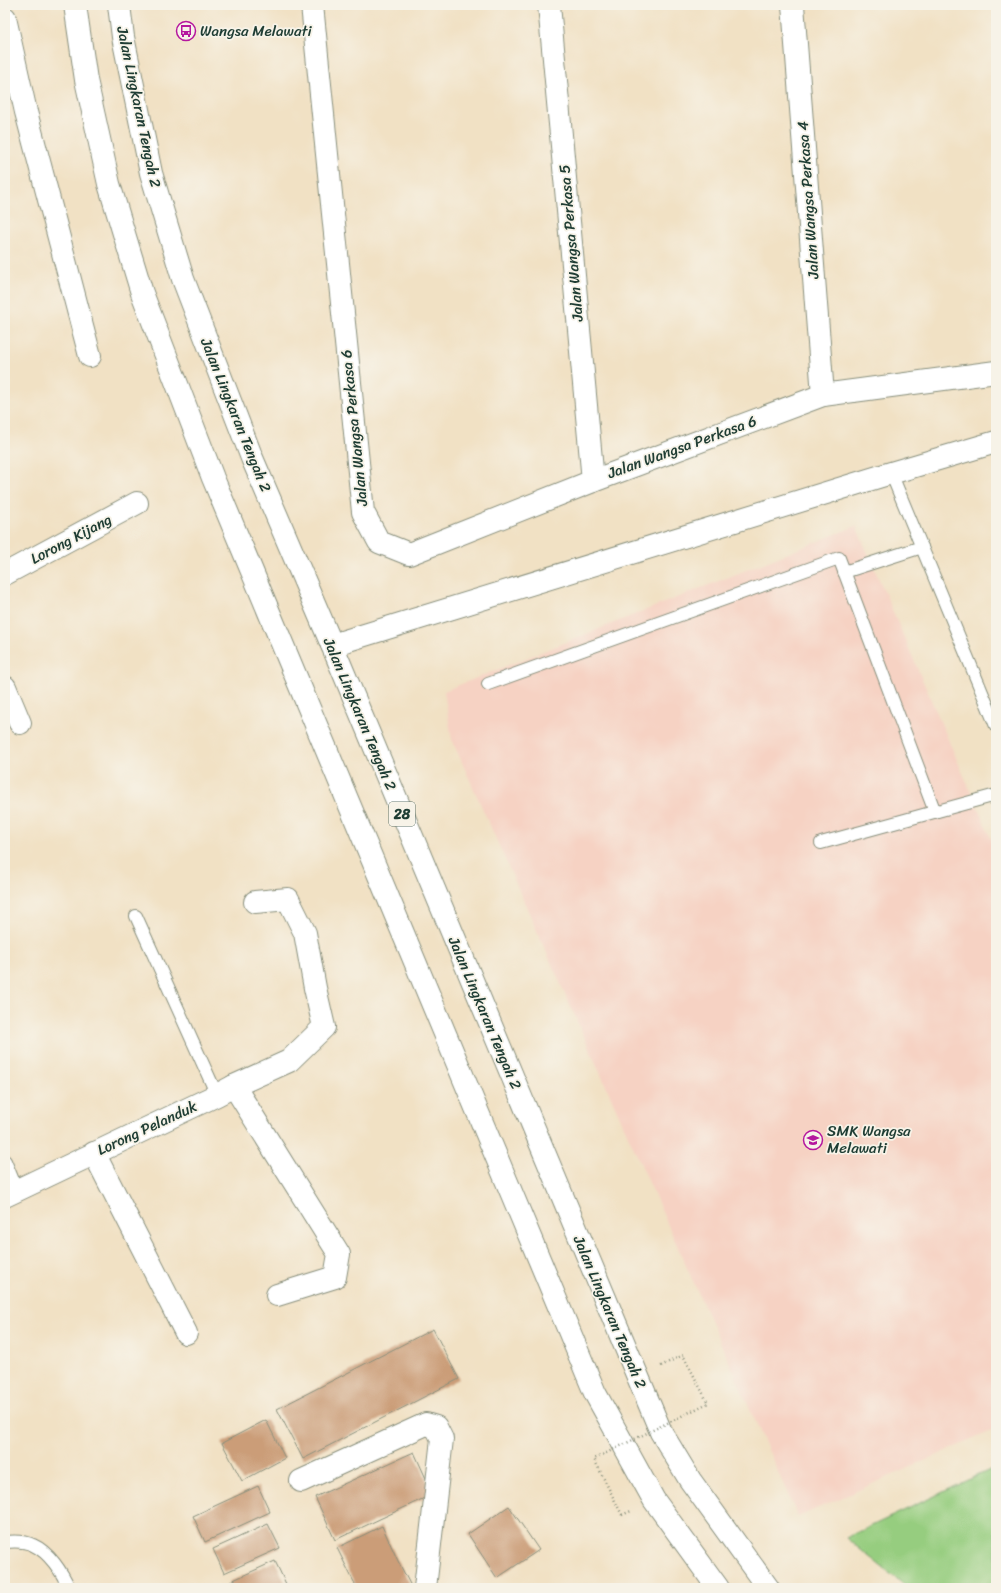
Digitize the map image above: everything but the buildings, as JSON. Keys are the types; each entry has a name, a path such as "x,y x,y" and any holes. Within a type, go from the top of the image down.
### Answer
{"main road":[{"path":"75,5 86,80 109,184 142,293 216,485 595,1393 654,1500 718,1588"},
{"name":"Jalan Lingkaran Tengah 2","path":"119,5 123,37 151,173 183,278 252,458 332,645 661,1432 690,1480 768,1588"},
{"name":"Jalan Wangsa Perkasa 6","path":"312,5 362,512 379,542 409,554 593,481 823,395 996,372"},
{"name":"Jalan Wangsa Perkasa 5","path":"549,5 593,481"},
{"name":"Jalan Wangsa Perkasa 4","path":"793,5 823,395"},
{"path":"5,18 26,112 90,356"},
{"path":"332,645 996,442"},
{"name":"Lorong Kijang","path":"5,574 137,503"},
{"path":"5,686 20,723"},
{"name":"Lorong Pelanduk","path":"11,1193 225,1090 289,1061 324,1027 314,988 304,933 288,899 255,902"},
{"path":"225,1090 339,1254 335,1277 277,1295"},
{"path":"94,1153 186,1333"},
{"path":"301,1481 426,1424 436,1427 442,1439 425,1588"}],"lane":[{"path":"891,473 996,726"},
{"path":"844,572 922,547"},
{"path":"488,684 838,558 935,812"},
{"path":"821,843 996,795"},
{"path":"136,916 225,1090"},
{"path":"5,1161 11,1193"},
{"path":"5,1542 16,1541 33,1544 49,1557 69,1588"}],"path":[{"path":"622,1515 594,1459 708,1403 683,1355"}],"shaded area":[{"name":"SMK Wangsa Melawati","path":"856,526 996,850 996,1429 798,1517 452,740 444,691"}],"green space":[{"path":"996,1467 996,1588 908,1588 846,1538"}],"place":[{"name":"Wangsa Melawati","path":"186,31"},
{"name":"SMK Wangsa Melawati","path":"813,1140"}]}
